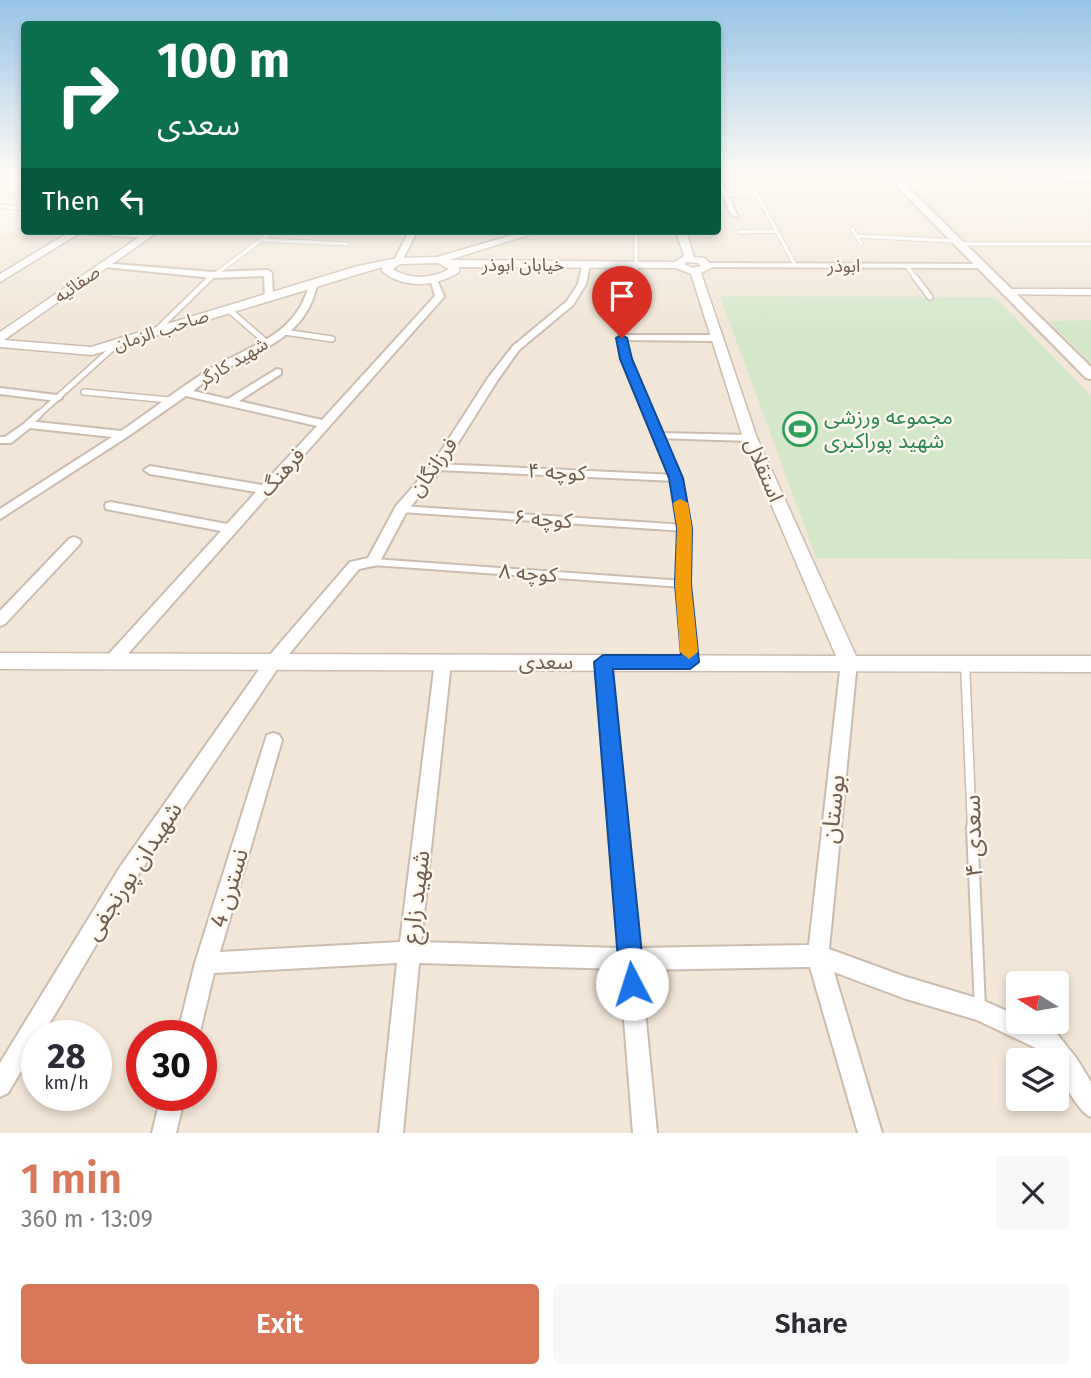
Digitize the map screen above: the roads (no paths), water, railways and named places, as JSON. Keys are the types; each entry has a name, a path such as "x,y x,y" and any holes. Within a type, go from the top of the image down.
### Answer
{"main road":[{"path":"938,225 1091,375"}],"street":[{"path":"0,279 72,235"},
{"name":"صفائیه","path":"0,337 147,235"},
{"path":"389,273 386,269 398,261 411,235"},
{"path":"316,285 362,268 398,261 438,260 525,235"},
{"name":"استقلال","path":"683,235 697,265 716,338 750,438 849,662"},
{"name":"خیابان ابوذر","path":"438,260 452,264 678,265 683,260 697,265"},
{"path":"316,285 389,273 433,280 448,277 455,270 452,264"},
{"path":"105,265 213,275 268,273 269,298"},
{"name":"فرزانگان","path":"373,562 401,509 438,467 492,380 516,348 570,303 582,284 586,265"},
{"name":"ابوذر","path":"697,265 980,266"},
{"name":"فرهنگ","path":"112,662 440,296 433,280"},
{"name":"صاحب الزمان","path":"0,343 92,351 316,285"},
{"name":"شهید کارگر","path":"184,392 284,331 303,312 316,285"},
{"path":"1006,292 1091,292"},
{"path":"622,338 716,338"},
{"path":"230,402 277,372"},
{"path":"0,391 57,398"},
{"path":"0,515 184,392"},
{"name":"شهید کارگر","path":"184,392 325,424"},
{"path":"0,440 7,441 28,424 123,435"},
{"path":"660,436 750,438"},
{"path":"150,470 265,490"},
{"path":"111,506 231,529"},
{"path":"0,620 74,542"},
{"path":"274,662 355,565 373,562"},
{"name":"سعدی","path":"0,661 1091,664"},
{"name":"شهیدان پورنجفی","path":"0,1085 127,874 274,662"},
{"name":"شهید زارع","path":"391,1133 443,662"},
{"path":"603,662 645,1133"},
{"name":"بوستان","path":"818,956 849,662"},
{"name":"نسترن 4","path":"192,1020 206,963 273,740"},
{"path":"206,963 409,952 630,959 818,956 903,987 980,1010 1049,1043 1069,1067 1091,1105"},
{"path":"818,956 870,1133"},
{"path":"164,1133 169,1111"}],"lane":[{"path":"773,225 795,265"},
{"path":"852,229 861,243"},
{"path":"739,232 777,232"},
{"path":"157,330 213,275 269,235"},
{"path":"636,235 634,265 638,282 634,301 626,306 618,318 626,359 676,478 685,528 683,584 690,662"},
{"path":"857,236 956,243 1091,244"},
{"path":"264,240 347,244"},
{"path":"906,266 930,296"},
{"path":"228,309 266,342"},
{"path":"284,331 332,339"},
{"path":"28,424 116,345"},
{"path":"84,392 169,400"},
{"name":"کوچه ۴","path":"438,467 676,478"},
{"name":"کوچه ۶","path":"401,509 685,528"},
{"name":"کوچه ۸","path":"373,562 683,584"},
{"name":"سعدی ۴","path":"965,662 980,1010"}],"place":[{"name":"مجموعه ورزشی شهید پوراکبری","path":"800,429"}]}
